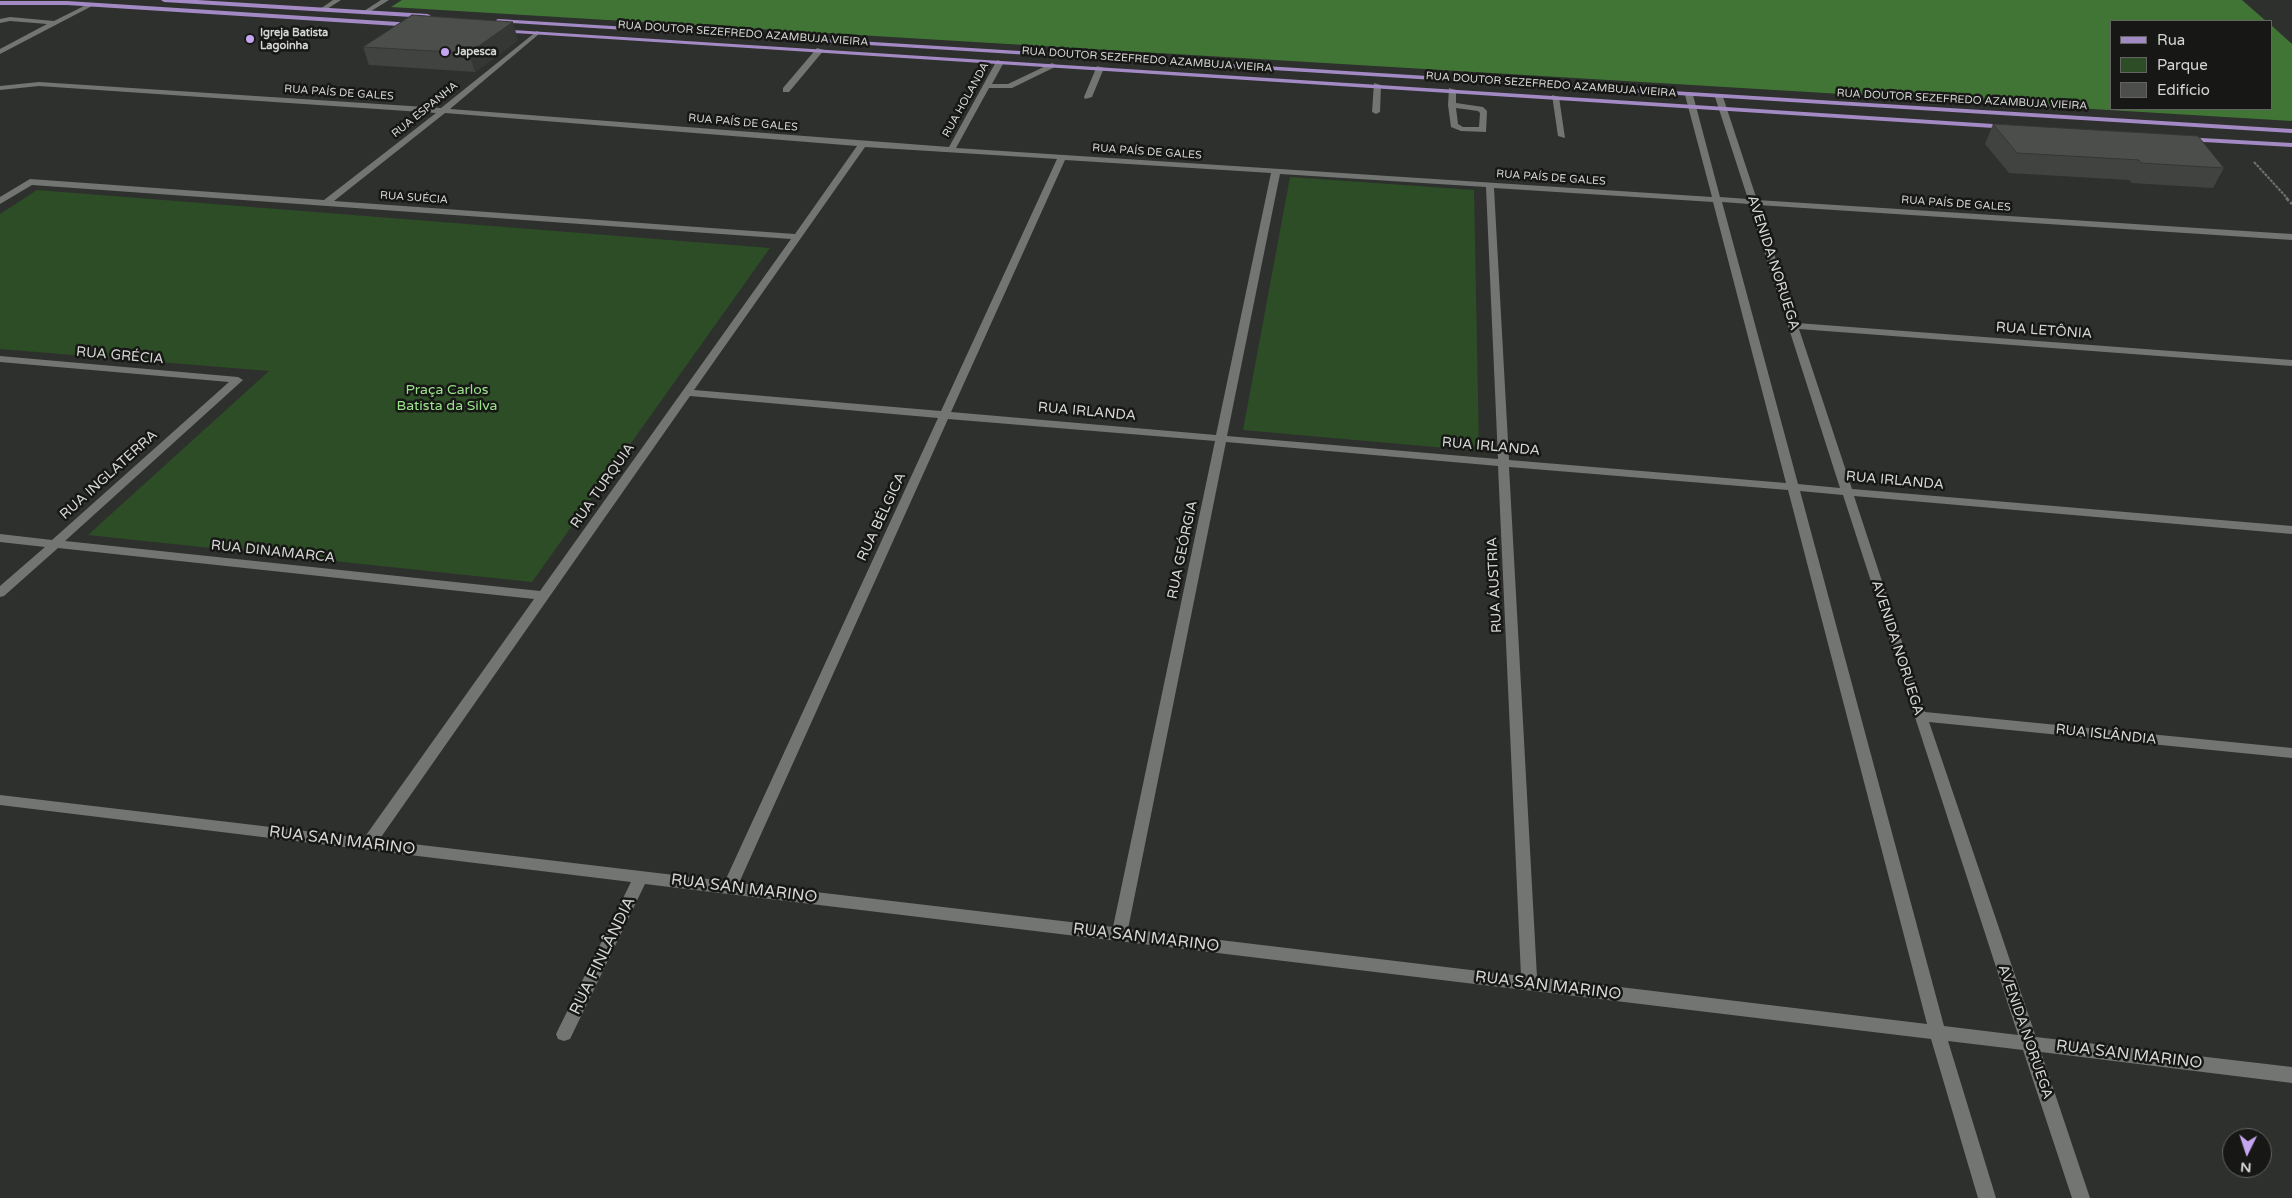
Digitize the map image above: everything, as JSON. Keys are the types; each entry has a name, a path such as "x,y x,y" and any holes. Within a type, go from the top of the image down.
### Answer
{"main road":[{"path":"164,0 434,17"},
{"path":"0,3 90,5 427,26"},
{"name":"RUA DOUTOR SEZEFREDO AZAMBUJA VIEIRA","path":"492,20 2292,131"},
{"name":"RUA DOUTOR SEZEFREDO AZAMBUJA VIEIRA","path":"487,30 1555,96 2019,128"},
{"path":"2177,138 2292,145"}],"street":[{"path":"322,10 338,0"},
{"path":"366,12 386,0"},
{"path":"0,52 90,5"},
{"path":"0,21 10,19 56,23"},
{"name":"RUA ESPANHA","path":"326,203 444,111 536,33"},
{"path":"786,90 820,50"},
{"name":"RUA HOLANDA","path":"951,150 1000,62"},
{"path":"985,86 1009,86 1052,65"},
{"path":"1088,97 1100,68"},
{"name":"RUA PAÍS DE GALES","path":"1,88 39,84 444,111 951,150 1753,203 2292,236"},
{"path":"1376,112 1377,85"},
{"path":"1452,90 1452,105 1454,125 1461,129 1483,130 1484,113 1480,109 1452,105"},
{"path":"1689,95 1937,1032 1987,1198"},
{"path":"1555,96 1562,136"},
{"name":"AVENIDA NORUEGA","path":"1719,96 1920,716 2081,1198"},
{"name":"RUA TURQUIA","path":"368,844 863,144"},
{"name":"RUA BÉLGICA","path":"729,888 1062,157"},
{"name":"RUA GEÓRGIA","path":"1119,934 1276,171"},
{"name":"RUA SUÉCIA","path":"0,201 30,182 797,238"},
{"name":"RUA ÁUSTRIA","path":"1490,185 1529,983"},
{"name":"RUA LETÔNIA","path":"1793,326 2292,363"},
{"name":"RUA GRÉCIA","path":"0,359 238,380"},
{"name":"RUA INGLATERRA","path":"0,593 238,380"},
{"name":"RUA IRLANDA","path":"688,393 2292,530"},
{"name":"RUA DINAMARCA","path":"0,538 544,596"},
{"name":"RUA ISLÂNDIA","path":"1920,716 2292,753"},
{"name":"RUA SAN MARINO","path":"0,800 2292,1075"},
{"name":"RUA FINLÂNDIA","path":"564,1034 641,877"}],"path":[{"path":"2236,143 2292,204"}],"green space":[{"path":"402,0 2242,0 2265,20 2110,20 2110,110 2272,110 2272,26 2292,44 2292,121 391,7"},
{"path":"1290,177 1474,190 1479,451 1243,430"},
{"name":"Praça Carlos Batista da Silva","path":"37,190 770,248 532,582 88,535 269,371 0,349 0,214"}],"building":[{"path":"412,15 513,22 469,53 363,47"},
{"path":"1993,124 2198,136 2224,168 2141,163 2139,160 2017,153"}],"place":[{"name":"Igreja Batista Lagoinha","path":"250,39"},
{"name":"Japesca","path":"445,52"}]}
